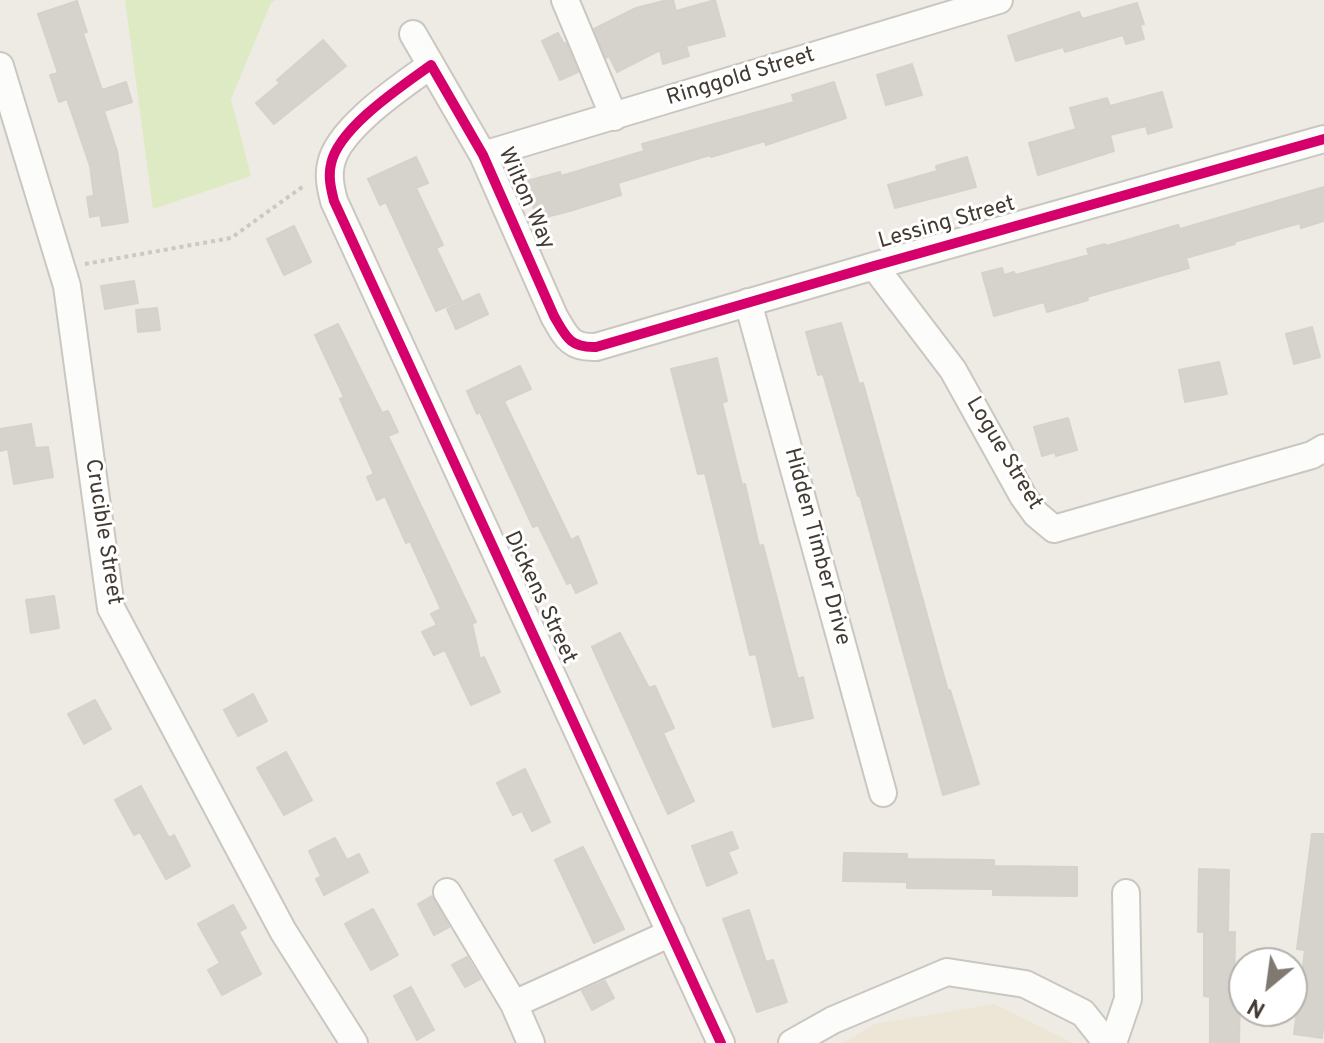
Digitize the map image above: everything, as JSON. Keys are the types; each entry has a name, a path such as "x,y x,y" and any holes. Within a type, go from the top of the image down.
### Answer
{"street":[{"path":"565,0 614,117"},
{"name":"Ringgold Street","path":"483,155 999,0"},
{"name":"Wilton Way","path":"413,34 483,155 554,316 567,338 581,348"},
{"path":"330,167 333,155 356,126 382,100 431,65"},
{"name":"Crucible Street","path":"0,66 67,286 111,608 283,931 354,1043"},
{"name":"Lessing Street","path":"581,348 596,347 1324,139"},
{"name":"Dickens Street","path":"330,167 334,201 721,1043"},
{"name":"Logue Street","path":"874,266 953,370 1023,496 1036,514 1054,529 1312,455 1324,448"},
{"name":"Hidden Timber Drive","path":"748,302 883,793"},
{"path":"447,892 514,1004 531,1043"},
{"path":"1113,1043 1128,999 1126,893"},
{"path":"514,1004 671,933"},
{"path":"792,1043 833,1020 947,972 1025,984 1083,1013 1107,1043"}],"path":[{"path":"61,269 231,238 330,167"}],"shaded area":[{"path":"994,1004 1073,1043 843,1043 875,1024"}],"green space":[{"path":"125,0 276,0 271,3 231,99 251,176 153,209"}],"building":[{"path":"673,0 676,11 715,0 725,36 686,46 689,56 663,64 660,50 617,72 609,56 606,58 594,29 636,8"},
{"path":"77,1 87,32 83,33 102,90 126,82 132,102 104,111 117,151 128,222 102,226 100,215 90,217 87,197 94,196 90,166 67,99 59,102 50,75 58,73 38,14"},
{"path":"1137,3 1144,24 1140,25 1144,39 1126,44 1123,35 1065,52 1063,47 1016,61 1008,36 1079,12 1082,19"},
{"path":"558,33 566,43 578,72 560,80 542,41"},
{"path":"323,40 346,66 274,124 256,103"},
{"path":"912,64 922,95 886,105 877,75"},
{"path":"834,82 846,118 766,145 765,141 710,155 618,183 621,195 570,211 546,217 544,208 534,210 527,181 560,172 561,176 644,151 642,144 794,102 792,95"},
{"path":"1162,92 1172,127 1148,134 1146,126 1110,135 1114,151 1038,175 1029,143 1076,129 1070,108 1107,98 1110,106"},
{"path":"416,157 428,183 416,188 443,245 436,248 461,300 436,311 386,202 380,205 368,179"},
{"path":"967,157 976,187 895,208 888,185 937,171 936,166"},
{"path":"1324,187 1324,221 1301,228 1300,223 1234,242 1186,258 1189,268 1087,297 1088,300 1047,312 1044,302 994,316 982,273 1002,268 1004,275 1014,272 1015,275 1089,255 1087,249 1178,225 1180,229"},
{"path":"294,226 311,262 284,275 267,239"},
{"path":"134,281 138,303 105,309 101,286"},
{"path":"479,294 488,314 456,329 447,309"},
{"path":"157,308 160,330 138,332 136,310"},
{"path":"841,323 859,384 863,383 948,691 979,784 943,795 860,496 823,374 818,375 806,332"},
{"path":"338,324 382,413 388,411 398,432 388,436 476,622 472,624 480,659 484,657 500,692 471,705 445,650 434,655 422,632 437,625 431,614 441,609 410,541 406,543 385,496 377,500 367,477 374,474 340,399 344,397 315,335"},
{"path":"1312,327 1320,357 1294,364 1286,334"},
{"path":"717,358 727,401 722,403 742,485 745,484 759,546 763,545 798,679 803,677 813,718 773,727 756,654 750,655 705,473 698,474 671,369"},
{"path":"1219,362 1227,394 1185,402 1179,370"},
{"path":"520,366 531,389 504,401 571,540 578,536 597,583 576,593 571,582 567,584 538,525 533,527 480,412 477,414 467,391"},
{"path":"1068,418 1077,450 1042,456 1034,427"},
{"path":"31,424 35,448 48,447 53,477 14,484 8,449 0,451 0,429"},
{"path":"54,596 59,628 31,633 26,600"},
{"path":"620,633 649,688 655,686 674,728 663,733 694,801 668,814 592,647"},
{"path":"253,694 267,721 238,736 224,710"},
{"path":"95,700 111,729 84,744 68,714"},
{"path":"286,752 312,800 284,815 257,768"},
{"path":"525,769 550,822 532,831 522,811 513,815 497,783"},
{"path":"141,786 169,838 174,835 190,866 166,879 140,832 134,835 115,800"},
{"path":"732,832 738,848 728,852 737,873 707,886 692,846"},
{"path":"1312,834 1324,834 1322,1038 1294,1034 1295,1027 1308,1027 1308,947 1297,947"},
{"path":"335,838 347,860 359,854 368,872 324,895 316,879 321,876 309,851"},
{"path":"583,847 624,929 594,943 555,860"},
{"path":"844,853 907,854 907,859 994,860 994,866 1077,867 1077,896 993,895 993,889 907,888 907,882 843,881"},
{"path":"1199,869 1229,870 1228,932 1235,932 1235,947 1228,947 1228,1027 1239,1027 1239,1043 1210,1043 1210,997 1204,996 1204,932 1198,932"},
{"path":"432,896 449,927 434,935 418,904"},
{"path":"233,905 246,928 239,932 261,974 222,995 208,970 220,963 198,924"},
{"path":"373,909 398,955 371,970 345,924"},
{"path":"749,910 766,962 773,960 787,1002 757,1012 723,919"},
{"path":"467,957 480,979 465,987 452,965"},
{"path":"605,981 614,998 592,1010 582,991"},
{"path":"411,987 434,1030 417,1040 394,996"}],"cycle path":[{"path":"721,1043 334,201 330,174 336,150 358,122 431,65 483,155 558,323 574,343 596,347 1324,139"}]}
